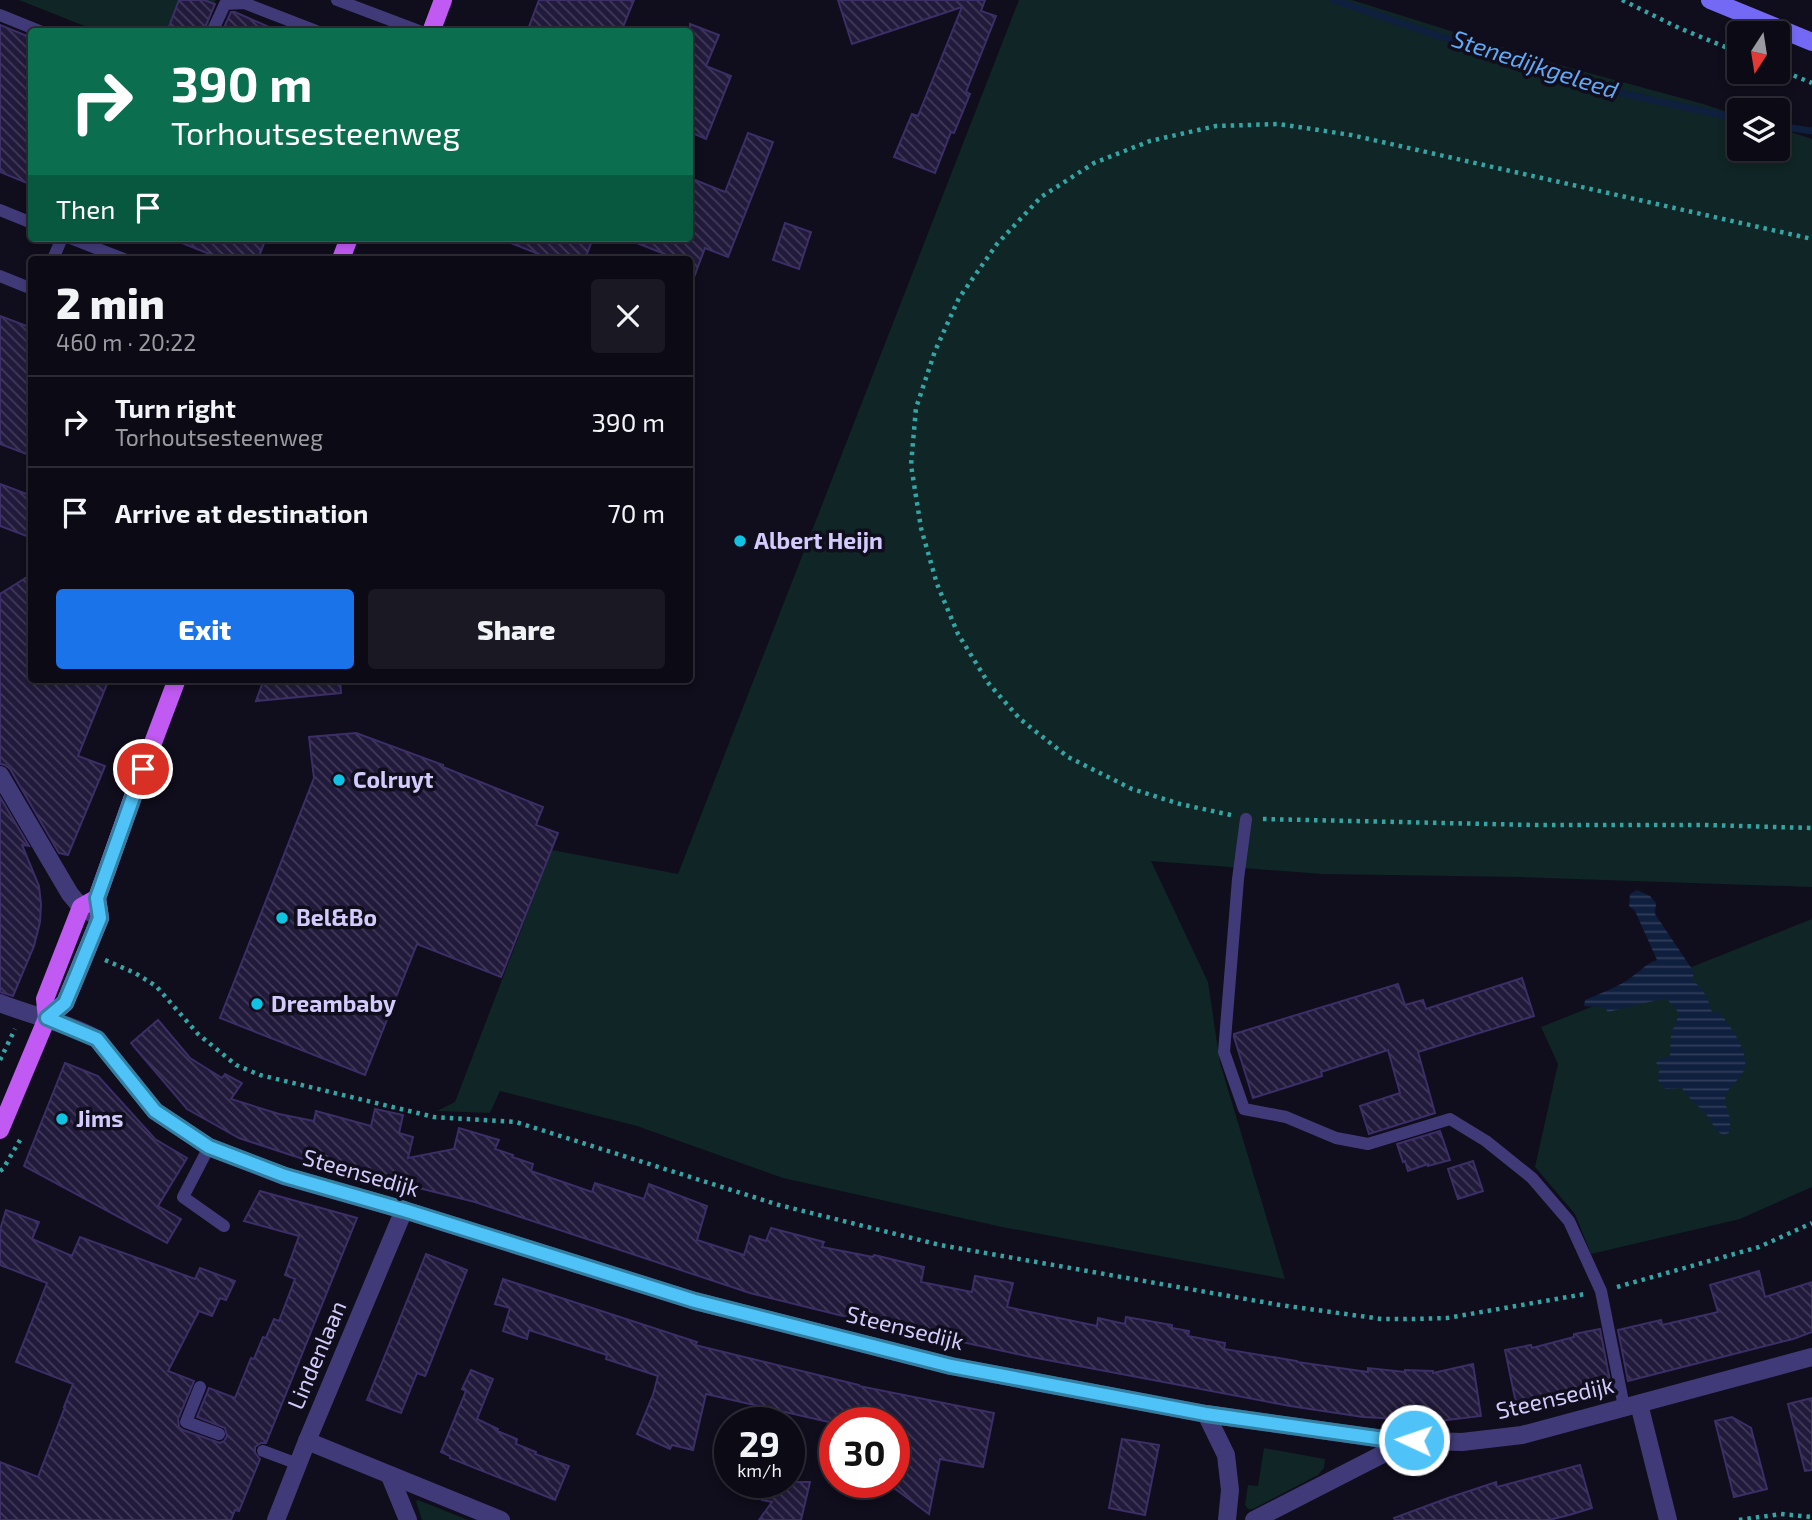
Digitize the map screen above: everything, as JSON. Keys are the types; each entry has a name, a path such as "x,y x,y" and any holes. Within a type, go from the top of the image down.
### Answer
{"main road":[{"path":"432,28 443,0"},
{"path":"1710,0 1812,42"},
{"path":"0,1130 47,1018 65,1003 100,918 97,898 175,683"},
{"path":"47,1018 45,999 80,907 97,898"}],"street":[{"path":"0,775 70,894 80,907 100,918"},
{"name":"Steensedijk","path":"0,1003 47,1018 97,1039 155,1111 209,1147 285,1176 404,1210 695,1301 951,1366 1206,1414 1391,1440 1462,1441 1522,1435 1812,1357"},
{"name":"Lindenlaan","path":"276,1520 404,1210"},
{"path":"1632,1406 1668,1520"},
{"path":"1206,1414 1226,1455 1230,1490 1227,1520"},
{"path":"1254,1520 1381,1455 1391,1440"},
{"path":"307,1441 501,1520"},
{"path":"390,1476 408,1520"}],"lane":[{"path":"337,0 411,28"},
{"path":"214,28 225,4 244,3 309,28"},
{"path":"0,15 33,28"},
{"path":"0,211 28,222"},
{"path":"80,242 116,256"},
{"path":"0,276 28,287"},
{"path":"1246,819 1238,879 1224,1052 1244,1109 1286,1117 1336,1138 1368,1144 1450,1119 1486,1141 1532,1178 1569,1221 1601,1291 1632,1406"},
{"path":"209,1147 183,1197 224,1226"},
{"path":"200,1387 186,1422 219,1434"},
{"path":"263,1451 298,1464"}],"path":[{"path":"1622,0 1727,48"},
{"path":"1790,74 1812,83"},
{"path":"1812,239 1351,135 1279,124 1216,126 1150,141 1094,163 1041,197 997,244 959,298 935,351 916,408 911,465 920,528 937,584 958,634 989,684 1020,719 1068,757 1132,789 1180,804 1246,819 1812,828"},
{"path":"108,961 156,986 198,1034 236,1065 260,1075 434,1117 516,1122 779,1205 940,1245 1266,1303 1382,1319 1447,1318 1601,1291 1759,1247 1812,1223"},
{"path":"1739,1520 1781,1514 1812,1517"}],"green space":[{"path":"19,0 216,0 208,28 89,28"},
{"path":"1019,0 1352,0 1563,66 1727,112 1727,161 1790,161 1790,132 1812,139 1812,887 1517,877 1322,874 1151,861 1208,982 1220,1063 1285,1279 1002,1227 783,1178 637,1126 500,1091 490,1113 437,1111 455,1102 552,850 678,874"},
{"path":"1812,919 1812,1187 1740,1219 1591,1254 1575,1214 1535,1167 1558,1064 1541,1027"},
{"path":"1264,1448 1325,1459 1324,1468 1318,1475 1253,1509 1248,1509 1245,1505 1248,1485 1258,1486"},
{"path":"416,1501 468,1520 422,1520"}],"water":[{"path":"1637,890 1650,896 1656,903 1655,914 1694,972 1692,980 1705,994 1712,1013 1719,1012 1741,1045 1745,1067 1725,1098 1730,1119 1729,1133 1723,1135 1714,1128 1706,1114 1682,1088 1666,1089 1659,1082 1660,1068 1656,1063 1670,1056 1671,1032 1679,1013 1666,998 1608,1012 1604,1007 1584,1006 1585,1000 1610,990 1657,960 1635,911 1629,906 1630,894"}],"building":[{"path":"179,0 204,0 215,4 205,28 168,28"},
{"path":"539,0 634,0 623,28 528,28"},
{"path":"838,0 985,0 981,11 996,16 966,92 970,94 935,173 894,157 912,114 918,116 962,7 852,44"},
{"path":"231,12 235,12 271,28 224,28"},
{"path":"690,24 719,35 706,66 731,76 706,139 693,133 693,28 690,28"},
{"path":"0,25 28,36 28,183 0,172"},
{"path":"748,133 773,142 728,257 705,248 693,280 693,256 670,256 634,242 693,242 693,179 725,192"},
{"path":"785,223 811,232 799,269 773,260"},
{"path":"180,242 264,242 259,256 214,256"},
{"path":"508,242 591,242 586,256 544,256"},
{"path":"0,316 28,326 28,454 0,444"},
{"path":"0,484 28,494 28,536 0,526"},
{"path":"28,576 28,683 107,683 78,756 105,766 68,855 59,853 10,769 0,764 0,594"},
{"path":"263,683 340,683 341,693 256,701"},
{"path":"356,733 443,765 543,807 536,825 558,833 501,977 417,944 365,1075 220,1018 314,778 309,737"},
{"path":"0,797 29,846 22,845 39,886 41,904 34,946 13,996 0,992"},
{"path":"1522,978 1534,1016 1418,1052 1435,1113 1369,1134 1360,1106 1400,1093 1388,1050 1321,1072 1322,1076 1253,1098 1234,1034 1398,984 1405,1005 1423,1000 1426,1009"},
{"path":"158,1020 190,1058 222,1078 225,1074 242,1083 231,1099 279,1114 314,1121 316,1111 371,1126 375,1109 403,1115 399,1133 413,1137 408,1158 454,1149 459,1128 499,1140 495,1149 533,1164 531,1171 592,1192 595,1183 644,1199 649,1184 707,1206 697,1240 744,1255 750,1236 766,1241 771,1228 824,1242 822,1247 873,1257 874,1255 924,1267 921,1282 972,1292 975,1276 1013,1283 1007,1307 1097,1326 1098,1318 1125,1324 1126,1317 1172,1325 1172,1328 1189,1331 1188,1336 1225,1343 1224,1349 1368,1372 1368,1368 1433,1373 1473,1364 1481,1416 1439,1421 1363,1417 1290,1406 1026,1356 750,1293 475,1202 306,1160 239,1138 187,1109 131,1043"},
{"path":"65,1063 98,1076 155,1139 187,1158 158,1206 181,1219 167,1243 24,1166"},
{"path":"1440,1131 1450,1160 1408,1171 1397,1144"},
{"path":"1473,1161 1483,1191 1458,1199 1448,1169"},
{"path":"260,1191 357,1218 266,1443 255,1447 255,1453 260,1459 239,1511 235,1510 231,1520 0,1520 0,1462 38,1477 73,1384 16,1362 47,1283 0,1265 0,1230 6,1210 39,1222 32,1239 72,1256 80,1237 195,1279 200,1268 235,1281 226,1300 220,1298 212,1316 199,1311 168,1371 194,1381 178,1419 179,1427 220,1443 227,1436 225,1428 197,1417 209,1388 235,1398 251,1358 254,1359 263,1337 266,1338 274,1319 279,1321 295,1279 285,1275 299,1236 244,1221"},
{"path":"426,1254 467,1270 426,1374 417,1373 401,1413 367,1400"},
{"path":"1759,1271 1765,1297 1812,1282 1812,1332 1628,1381 1618,1330 1661,1320 1662,1325 1718,1312 1710,1285"},
{"path":"503,1279 697,1342 695,1345 859,1386 994,1413 983,1467 940,1459 929,1514 907,1498 910,1498 910,1407 819,1407 819,1420 805,1417 805,1407 763,1407 706,1394 693,1450 672,1445 670,1449 637,1434 658,1376 606,1359 607,1355 529,1330 527,1339 503,1331 510,1308 495,1304"},
{"path":"1600,1329 1611,1386 1517,1408 1505,1350 1531,1345 1532,1348 1574,1337 1574,1334"},
{"path":"471,1370 493,1379 477,1419 517,1439 516,1444 536,1452 535,1454 569,1466 555,1500 441,1452 466,1391 462,1389"},
{"path":"1812,1398 1812,1470 1805,1471 1788,1404"},
{"path":"1732,1417 1751,1428 1767,1489 1734,1497 1715,1421"},
{"path":"1122,1439 1159,1445 1145,1515 1109,1508"},
{"path":"1580,1465 1592,1508 1569,1515 1549,1520 1394,1518 1496,1482 1497,1487"},
{"path":"805,1482 810,1482 801,1520 759,1520 772,1502 762,1500 805,1498"}],"waterway":[{"name":"Stenedijkgeleed","path":"1334,0 1468,46 1625,94 1727,116"},
{"name":"Stenedijkgeleed","path":"1790,128 1812,131"}],"place":[{"name":"Albert Heijn","path":"740,541"},
{"name":"Colruyt","path":"339,780"},
{"name":"Bel&Bo","path":"282,918"},
{"name":"Dreambaby","path":"257,1004"},
{"name":"Jims","path":"62,1119"}],"route":[{"path":"143,769 97,898 100,918 65,1003 47,1018 97,1039 155,1111 209,1147 285,1176 404,1210 695,1301 951,1366 1206,1414 1391,1440 1414,1440"}]}
